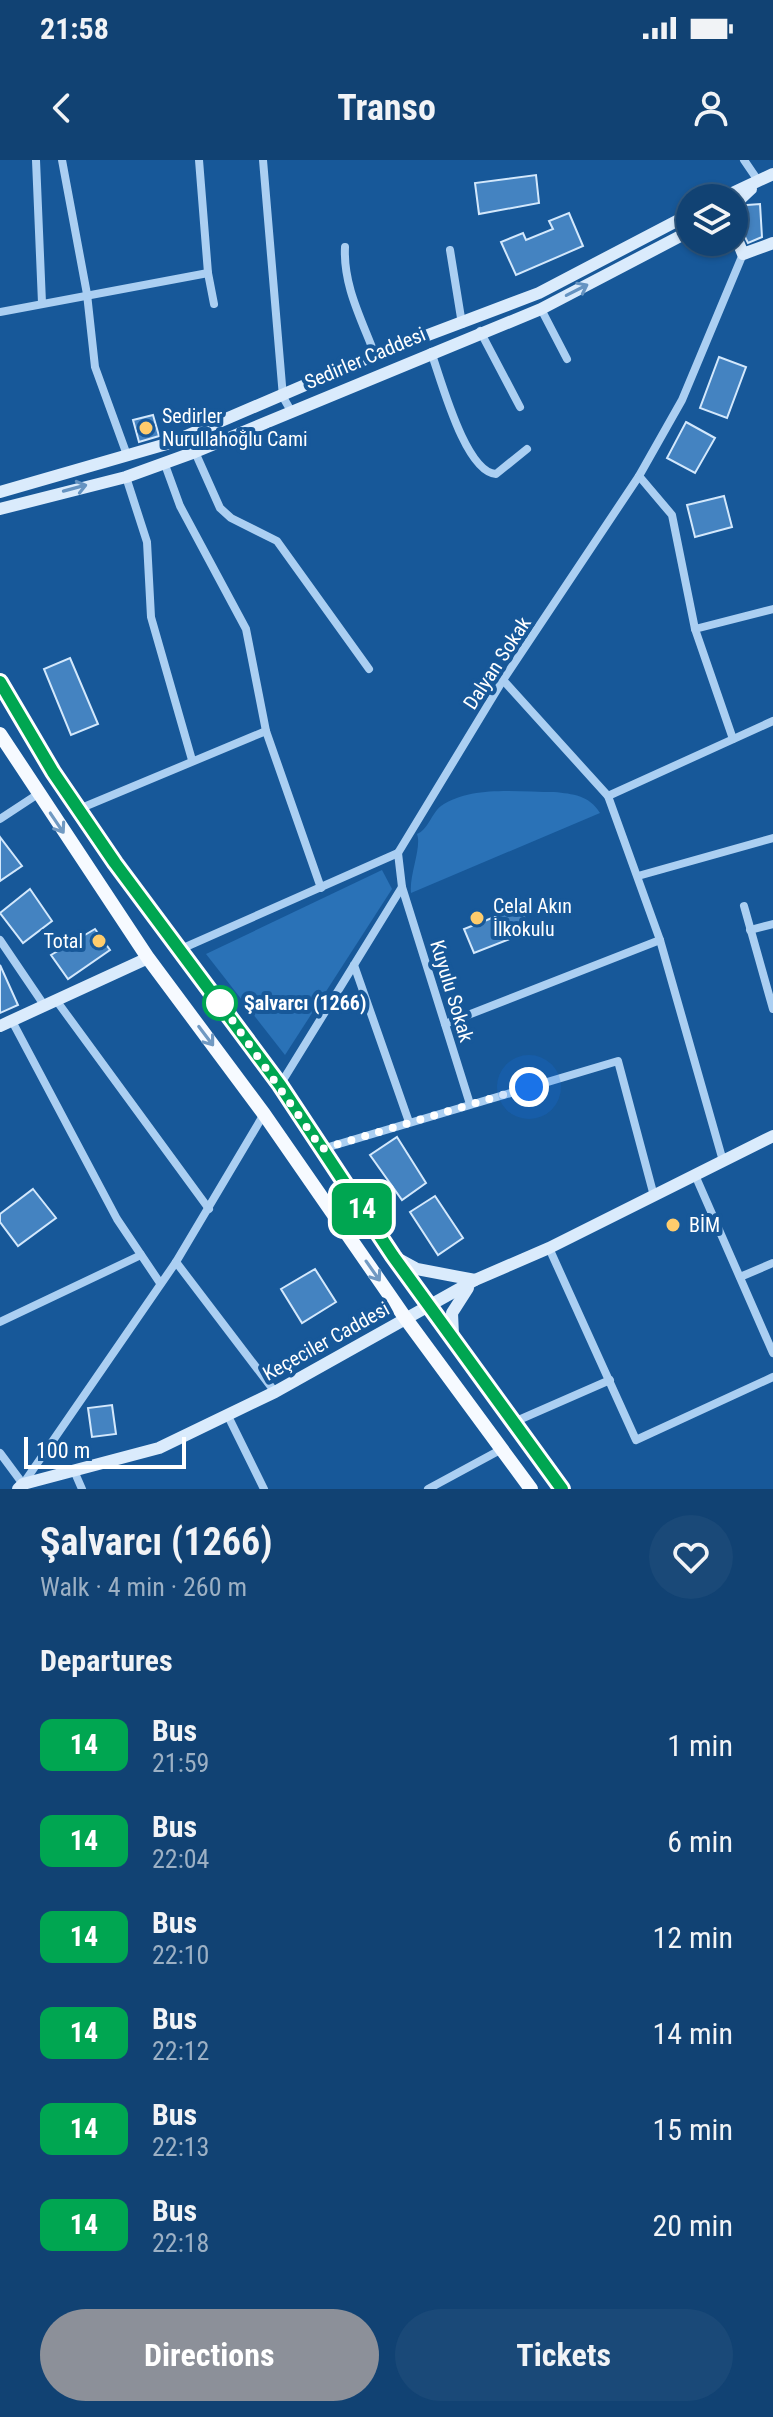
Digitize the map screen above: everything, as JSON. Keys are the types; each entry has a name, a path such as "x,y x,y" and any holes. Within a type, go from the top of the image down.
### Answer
{"main road":[{"path":"748,187 773,174"},
{"path":"748,192 759,182"},
{"name":"Sedirler Caddesi","path":"0,492 170,443 375,355 539,293 676,221"},
{"name":"Sedirler Caddesi","path":"0,509 126,477 195,452 480,331 541,309 676,238"},
{"path":"748,252 773,243"},
{"path":"0,682 53,772 115,863 280,1085 393,1256 562,1489"},
{"path":"0,734 148,958 264,1114 406,1319 531,1489"},
{"path":"94,876 115,863"},
{"path":"6,1023 148,958"},
{"name":"Keçeciler Caddesi","path":"21,1487 159,1448 228,1416 475,1280 549,1248 773,1136"},
{"path":"393,1256 417,1269 475,1280"},
{"path":"453,1335 452,1313 460,1295 475,1280"}],"street":[{"path":"36,160 42,303"},
{"path":"62,160 87,294 95,367 127,455"},
{"path":"199,160 208,273 214,304"},
{"path":"263,160 283,397 291,411"},
{"path":"744,160 759,182"},
{"path":"345,247 349,287 375,355"},
{"path":"450,250 462,324"},
{"name":"Dalyan Sokak","path":"398,853 503,680 639,476 682,400 742,256"},
{"path":"0,312 208,273"},
{"path":"541,309 567,359"},
{"path":"480,331 520,407"},
{"path":"431,352 469,454 483,470 496,474 527,449"},
{"path":"195,452 220,508 231,518 277,541 369,669"},
{"path":"164,462 180,506 246,629 266,731 321,888"},
{"path":"639,476 672,515 695,629 733,739"},
{"path":"126,477 147,542 151,617 192,760"},
{"path":"695,629 773,609"},
{"path":"503,680 608,796 660,940 723,1161"},
{"path":"608,796 773,721"},
{"path":"79,809 266,731"},
{"path":"0,819 38,794"},
{"path":"638,876 773,838"},
{"path":"181,949 398,853 402,887 280,1085"},
{"name":"Kuyulu Sokak","path":"402,887 470,1104"},
{"path":"744,906 773,1009"},
{"path":"750,930 773,924"},
{"path":"445,1024 660,940"},
{"path":"1,944 50,1002 209,1209"},
{"path":"354,965 409,1122"},
{"path":"6,1023 160,1283"},
{"path":"322,1149 618,1061 654,1196"},
{"path":"0,1453 21,1487 176,1262 264,1114"},
{"path":"695,1175 773,1353"},
{"path":"549,1248 636,1440 773,1377"},
{"path":"0,1322 141,1255"},
{"path":"176,1262 275,1392"},
{"path":"740,1277 773,1263"},
{"path":"514,1422 610,1380"},
{"path":"228,1416 264,1489"},
{"path":"428,1489 503,1449"},
{"path":"75,1473 82,1489"}],"shaded area":[{"path":"481,792 554,792 586,799 600,813 411,893 417,834 441,806 453,799"},
{"path":"382,870 392,889 285,1055 206,954"}],"building":[{"path":"536,175 539,203 479,214 475,183"},
{"path":"760,204 762,237 748,243 748,205"},
{"path":"569,213 583,246 516,275 501,242 523,233 526,240 553,229 549,221"},
{"path":"719,357 746,367 727,418 700,408"},
{"name":"Sedirler Nurullahoğlu Cami","path":"153,415 159,436 139,442 133,420"},
{"path":"686,422 715,438 695,473 667,458"},
{"path":"724,496 732,527 695,537 687,505"},
{"path":"70,658 98,724 71,735 44,669"},
{"path":"0,837 22,866 0,881"},
{"path":"30,889 52,921 23,943 0,913"},
{"path":"520,907 530,931 474,953 464,929"},
{"path":"95,929 110,950 68,979 51,955"},
{"path":"0,965 18,1005 0,1013"},
{"path":"397,1137 426,1183 402,1200 370,1155"},
{"path":"33,1189 56,1218 18,1246 0,1222 0,1214"},
{"path":"435,1196 463,1238 438,1255 410,1212"},
{"path":"315,1269 336,1302 302,1323 281,1289"},
{"path":"112,1405 116,1434 92,1437 88,1408"}],"bus line":[{"name":"14","path":"0,682 53,772 115,863 280,1085 393,1256 562,1489"}],"place":[{"name":"Sedirler Nurullahoğlu Cami","path":"146,428"},
{"name":"Celal Akın İlkokulu","path":"477,918"},
{"name":"Total","path":"99,941"},
{"name":"Şalvarcı (1266)","path":"220,1003"},
{"name":"BİM","path":"673,1225"}],"route":[{"path":"220,1003 214,994 322,1149 529,1087"}]}
